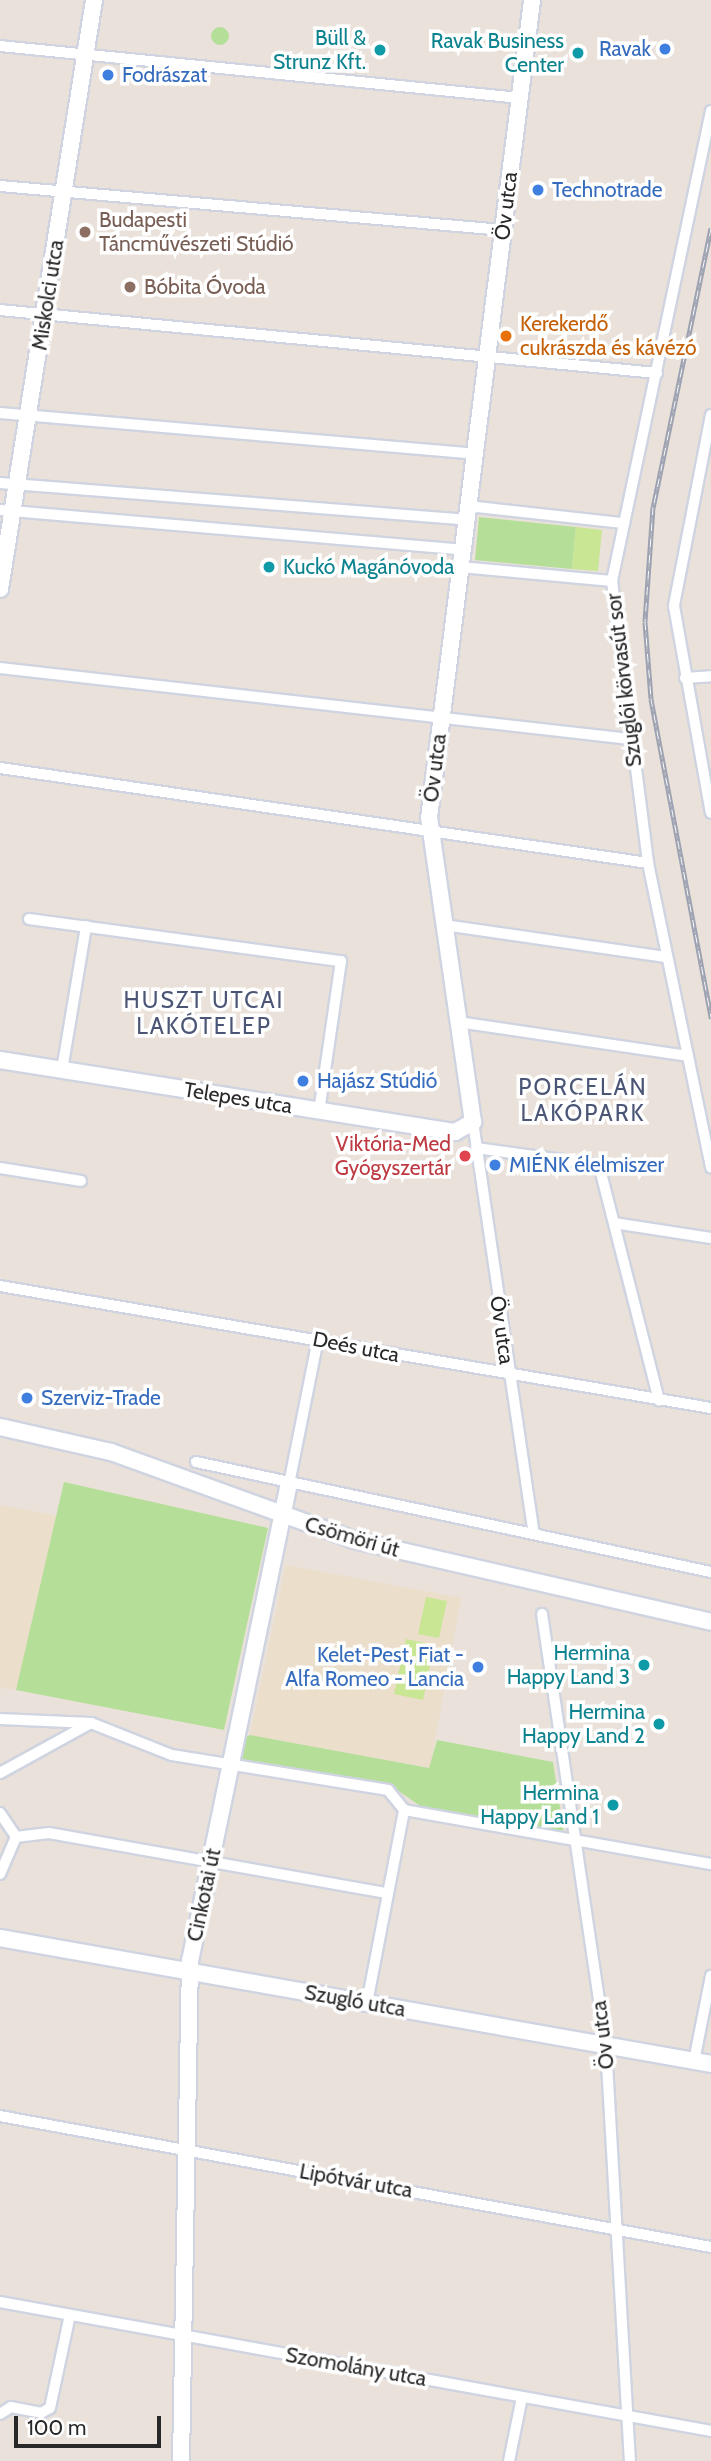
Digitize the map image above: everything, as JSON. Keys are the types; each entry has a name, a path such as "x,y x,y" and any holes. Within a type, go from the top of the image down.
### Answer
{"street":[{"name":"Miskolci utca","path":"0,589 6,511 18,482 94,0"},
{"name":"Öv utca","path":"532,0 441,719 430,831 534,1534"},
{"path":"0,46 520,98"},
{"name":"Szuglói körvasút sor","path":"711,111 611,581 648,863 711,1168"},
{"path":"0,186 503,230"},
{"path":"0,310 657,373"},
{"path":"0,413 475,454"},
{"path":"711,415 674,606 711,813"},
{"path":"0,483 18,482 623,523"},
{"path":"6,511 462,550"},
{"path":"460,567 611,581"},
{"path":"0,668 630,739"},
{"path":"685,678 711,676"},
{"path":"0,768 648,863"},
{"path":"29,919 341,961 318,1111"},
{"path":"444,925 666,957"},
{"path":"62,1070 86,926"},
{"path":"458,1022 688,1056"},
{"name":"Telepes utca","path":"0,1060 455,1132 473,1122"},
{"path":"476,1148 599,1165 659,1400"},
{"path":"0,1168 82,1181"},
{"path":"614,1223 711,1238"},
{"name":"Deés utca","path":"0,1286 711,1408"},
{"name":"Cinkotai út","path":"181,2461 189,1973 318,1339"},
{"name":"Csömöri út","path":"0,1427 111,1452 354,1540 711,1622"},
{"name":"Csömöri út","path":"196,1462 711,1572"},
{"name":"Öv utca","path":"542,1614 606,2046 630,2461"},
{"path":"0,1719 91,1723 160,1752 388,1790 404,1810 711,1864"},
{"path":"0,1773 91,1723"},
{"path":"367,2003 404,1810"},
{"path":"0,1813 16,1837"},
{"path":"16,1837 49,1833 387,1893"},
{"path":"0,1874 16,1837"},
{"name":"Szugló utca","path":"0,1938 711,2064"},
{"path":"694,2061 711,1976"},
{"name":"Lipótvár utca","path":"0,2116 711,2247"},
{"name":"Szomolány utca","path":"0,2302 711,2431"},
{"path":"0,2414 11,2407 41,2413 50,2408 70,2315"},
{"path":"509,2461 522,2397"}],"shaded area":[{"path":"0,1505 57,1516 16,1690 0,1687"},
{"path":"286,1565 461,1598 430,1768 250,1735"}],"green space":[{"path":"220,27 226,30 229,36 226,42 220,45 214,42 211,36 214,30"},
{"path":"479,517 576,527 572,569 475,560"},
{"path":"576,527 602,530 598,571 572,569"},
{"path":"64,1482 268,1528 224,1730 16,1690"},
{"path":"426,1597 447,1601 439,1638 418,1634"},
{"path":"406,1639 434,1645 423,1700 394,1694"},
{"path":"250,1735 429,1768 437,1740 553,1762 564,1834 423,1808 390,1785 241,1760 243,1738"}],"railway":[{"path":"711,228 653,507 645,622 651,699 711,1018"}],"place":[{"name":"Ravak","path":"665,49"},
{"name":"Büll & Strunz Kft.","path":"380,50"},
{"name":"Ravak Business Center","path":"578,53"},
{"name":"Fodrászat","path":"108,75"},
{"name":"Technotrade","path":"538,190"},
{"name":"Budapesti Táncművészeti Stúdió","path":"85,232"},
{"name":"Bóbita Óvoda","path":"130,287"},
{"name":"Kerekerdő cukrászda és kávézó","path":"506,336"},
{"name":"Kuckó Magánóvoda","path":"269,567"},
{"name":"Hajász Stúdió","path":"303,1081"},
{"name":"Viktória-Med Gyógyszertár","path":"465,1156"},
{"name":"MIÉNK élelmiszer","path":"495,1165"},
{"name":"Szerviz-Trade","path":"27,1398"},
{"name":"Hermina Happy Land 3","path":"644,1665"},
{"name":"Kelet-Pest, Fiat - Alfa Romeo - Lancia","path":"478,1667"},
{"name":"Hermina Happy Land 2","path":"659,1724"},
{"name":"Hermina Happy Land 1","path":"613,1805"}],"district":[{"name":"HUSZT UTCAI LAKÓTELEP","path":"204,1013"},
{"name":"PORCELÁN LAKÓPARK","path":"583,1100"}]}
